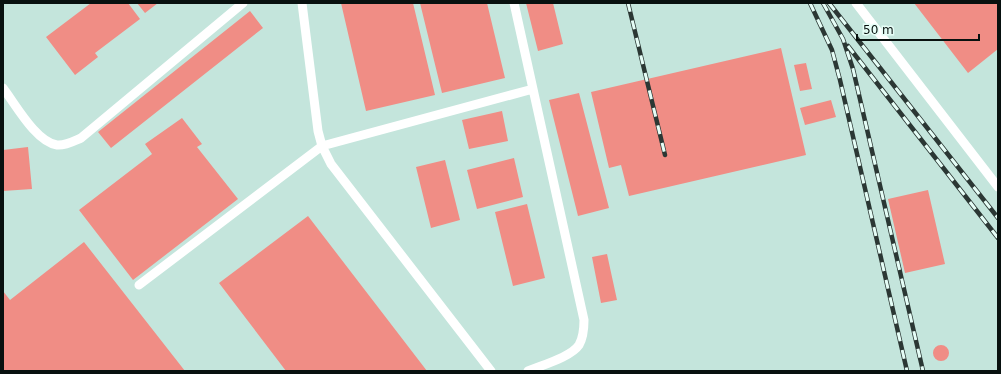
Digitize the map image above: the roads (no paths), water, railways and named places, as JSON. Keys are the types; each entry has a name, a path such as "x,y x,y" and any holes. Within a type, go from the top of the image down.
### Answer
{"lane":[{"path":"3,88 47,143 59,146 70,143 81,138 243,3"},
{"path":"302,3 318,131 322,146 331,164 491,371"},
{"path":"514,3 584,320 583,334 578,346 569,354 528,371"},
{"path":"856,3 998,187"},
{"path":"139,285 322,146 533,89"}],"railway":[{"path":"628,3 665,155"},
{"path":"810,3 832,50 840,80 907,371"},
{"path":"823,3 843,39 853,69 923,371"},
{"path":"829,3 998,218"},
{"path":"848,46 998,238"}]}
